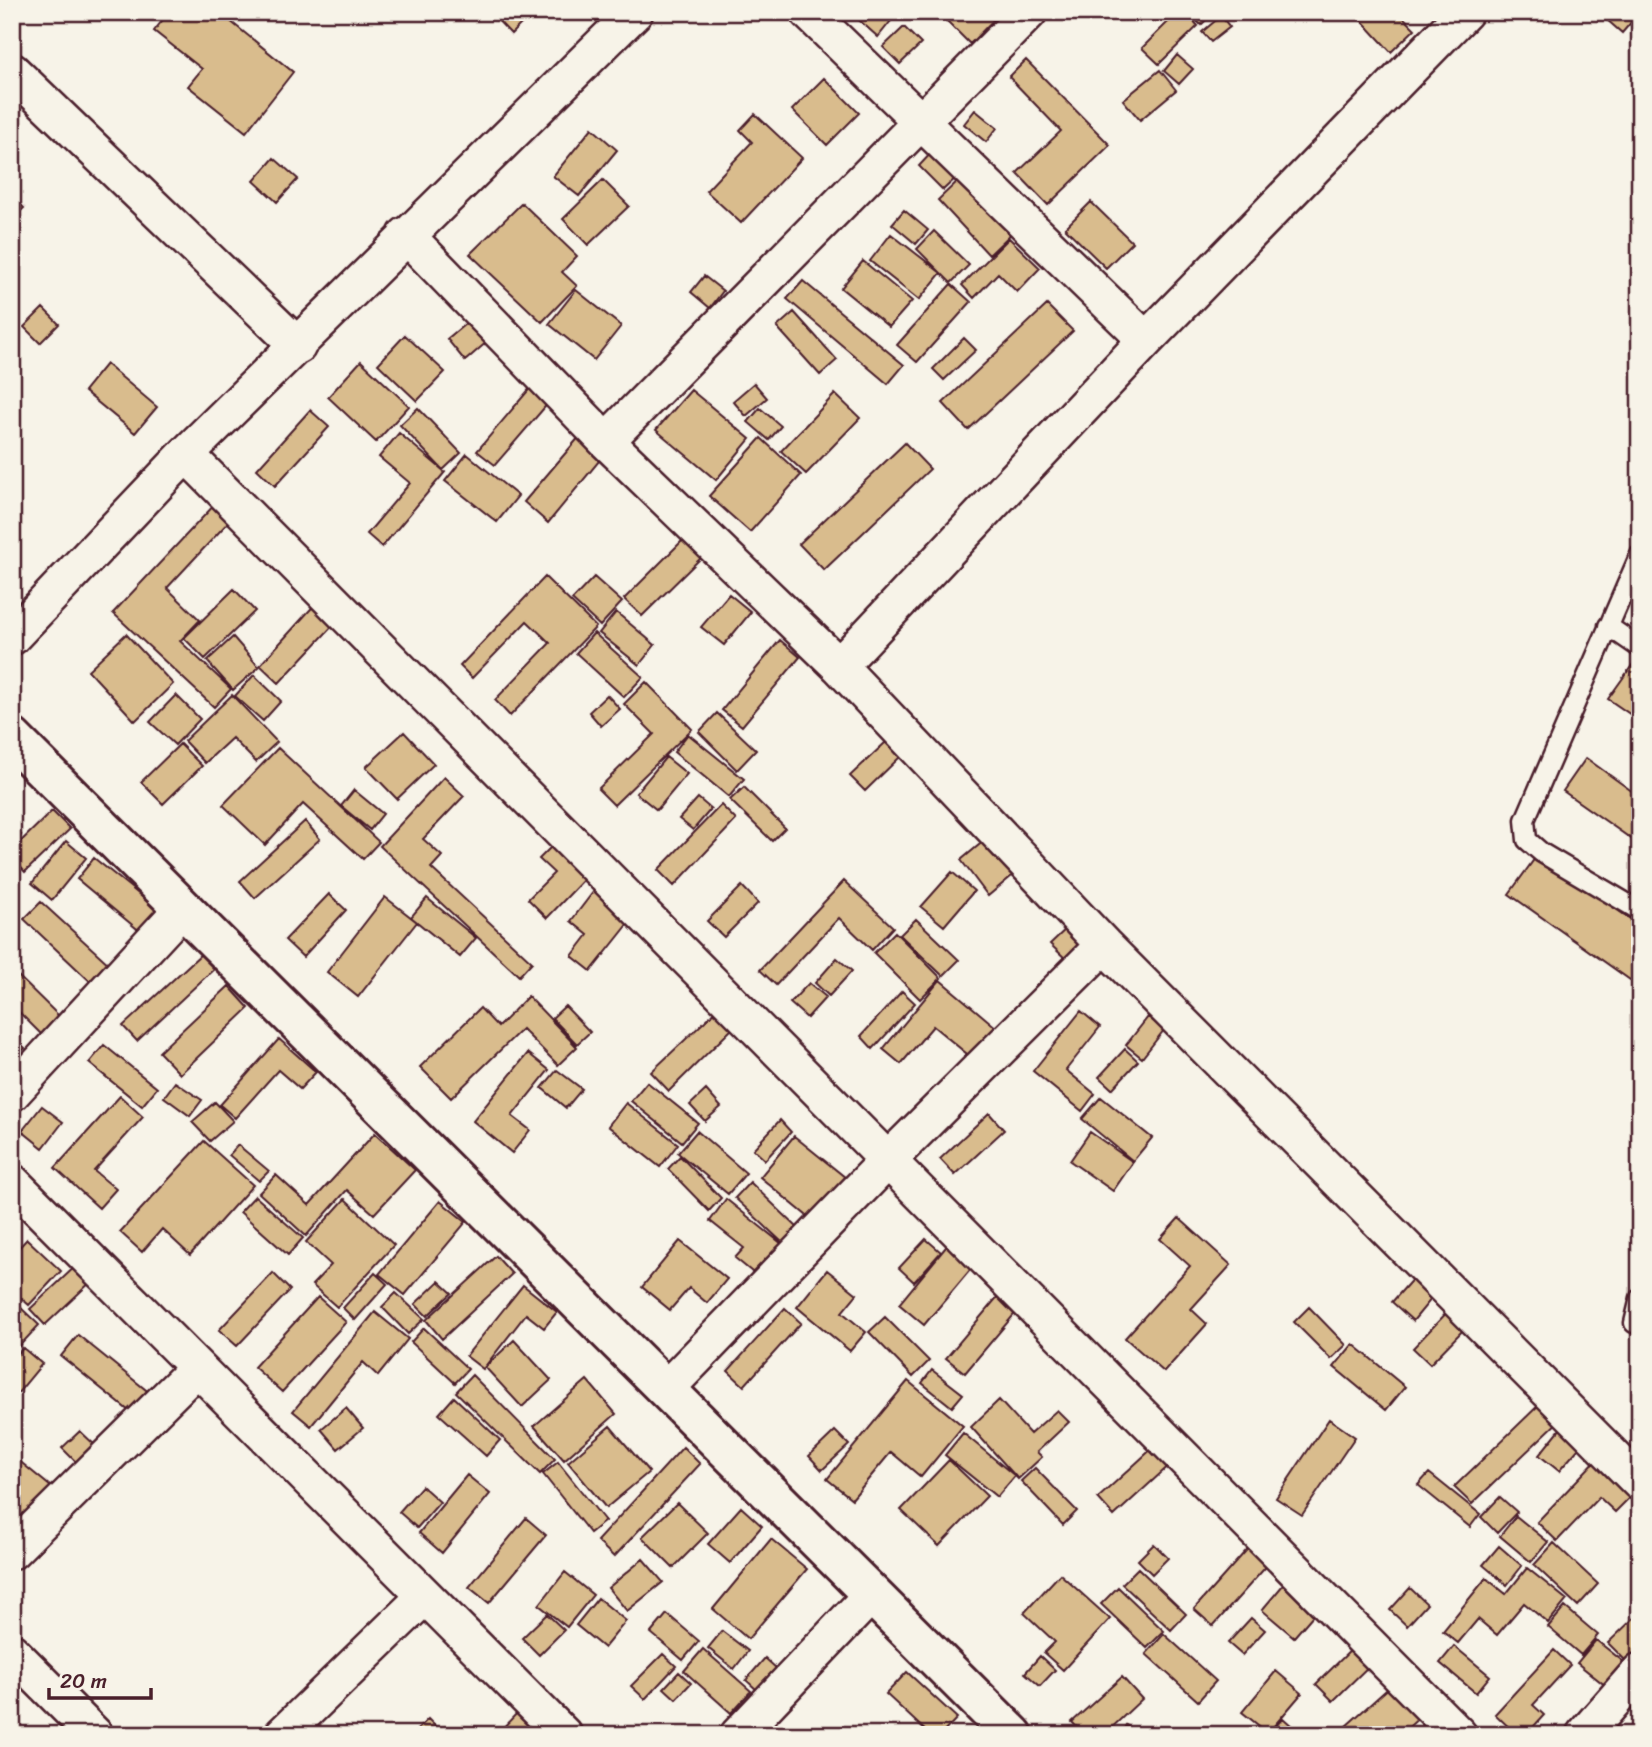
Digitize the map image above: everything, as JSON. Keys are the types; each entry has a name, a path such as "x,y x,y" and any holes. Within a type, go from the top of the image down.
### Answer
{"street":[{"path":"12,637 186,454 635,12"},
{"path":"808,12 919,123 1146,340"},
{"path":"606,441 1029,12"},
{"path":"839,666 1146,340 1465,12"},
{"path":"12,71 298,346"},
{"path":"406,235 606,441 839,666 1104,945 1640,1483"},
{"path":"186,454 1459,1735"},
{"path":"12,738 1013,1735"},
{"path":"12,1093 183,908"},
{"path":"666,1389 889,1159 1104,945"},
{"path":"12,1182 564,1735"},
{"path":"12,1551 197,1368"},
{"path":"738,1735 872,1594"},
{"path":"282,1735 425,1596"},
{"path":"12,1652 96,1735"},
{"path":"1584,1735 1640,1671"}],"lane":[{"path":"1640,554 1525,820 1527,840 1542,853 1640,911"},
{"path":"1608,626 1640,648"},
{"path":"1634,1323 1640,1298"}],"building":[{"path":"169,12 219,12 293,72 246,132 188,86 202,69 154,31"},
{"path":"490,12 533,12 511,34"},
{"path":"865,12 898,12 878,37 859,20"},
{"path":"938,12 1001,12 970,44"},
{"path":"1178,12 1186,12 1198,26 1159,64 1142,48"},
{"path":"1188,12 1214,12 1201,25"},
{"path":"1354,12 1398,12 1415,29 1391,52"},
{"path":"1598,12 1640,12 1622,33"},
{"path":"1221,16 1230,27 1211,42 1202,32"},
{"path":"904,27 921,44 900,64 883,47"},
{"path":"1177,55 1193,69 1179,84 1164,71"},
{"path":"1026,60 1110,145 1048,205 1017,173 1061,131 1009,77"},
{"path":"1160,70 1176,90 1140,120 1123,100"},
{"path":"824,78 859,113 827,145 792,110"},
{"path":"975,110 997,128 986,142 964,124"},
{"path":"755,114 802,158 741,223 706,191 752,142 740,130"},
{"path":"592,128 617,150 579,196 553,176"},
{"path":"934,150 959,175 943,190 919,166"},
{"path":"274,158 298,179 277,202 254,181"},
{"path":"963,176 1014,231 989,255 938,200"},
{"path":"603,180 629,206 588,245 563,219"},
{"path":"12,196 24,208 12,219"},
{"path":"1091,202 1132,242 1106,268 1065,228"},
{"path":"522,203 577,256 562,272 577,286 542,322 470,254"},
{"path":"904,210 928,230 916,244 892,224"},
{"path":"934,231 969,265 951,283 917,249"},
{"path":"891,234 941,273 919,300 870,261"},
{"path":"1009,238 1040,268 1017,292 998,273 974,298 962,285"},
{"path":"863,261 912,301 889,327 841,288"},
{"path":"704,276 723,291 710,308 691,292"},
{"path":"803,281 904,365 888,384 787,299"},
{"path":"951,284 971,302 917,362 897,345"},
{"path":"576,290 621,326 594,360 549,324"},
{"path":"1047,305 1073,331 968,430 943,403"},
{"path":"43,308 59,324 40,343 24,327"},
{"path":"794,312 837,360 820,375 777,327"},
{"path":"470,320 488,341 465,361 447,339"},
{"path":"405,335 445,372 417,401 378,364"},
{"path":"964,338 976,350 944,380 933,369"},
{"path":"361,361 409,406 376,442 328,397"},
{"path":"106,364 157,407 135,433 84,391"},
{"path":"754,383 767,398 746,416 733,401"},
{"path":"532,386 550,401 495,465 477,451"},
{"path":"691,390 750,439 716,480 656,430"},
{"path":"835,394 860,418 806,474 781,451"},
{"path":"418,408 461,453 443,470 400,425"},
{"path":"760,408 781,426 769,440 748,422"},
{"path":"310,410 329,427 275,486 257,469"},
{"path":"399,433 445,472 382,547 367,534 410,483 379,457"},
{"path":"580,436 604,455 548,523 524,502"},
{"path":"761,438 801,475 750,532 709,496"},
{"path":"905,443 930,469 824,570 799,544"},
{"path":"467,454 518,496 497,522 445,481"},
{"path":"218,501 234,516 167,588 200,620 180,641 231,689 214,707 113,613"},
{"path":"686,537 704,555 642,616 624,599"},
{"path":"545,577 596,627 510,716 495,700 550,643 527,621 472,678 460,666"},
{"path":"594,577 622,602 600,626 572,600"},
{"path":"234,589 255,611 205,659 184,638"},
{"path":"729,594 751,612 724,645 701,627"},
{"path":"319,600 339,619 279,683 260,665"},
{"path":"616,612 655,645 639,665 599,633"},
{"path":"594,633 643,677 624,697 576,653"},
{"path":"126,634 173,684 135,721 88,670"},
{"path":"233,637 259,667 233,690 207,661"},
{"path":"780,640 800,657 742,726 722,710"},
{"path":"1638,657 1640,659 1640,721 1608,699"},
{"path":"254,675 281,701 263,721 235,696"},
{"path":"646,682 692,729 614,805 598,789 654,734 624,704"},
{"path":"176,695 200,719 175,745 150,722"},
{"path":"232,695 277,742 256,762 232,738 205,763 184,741"},
{"path":"607,695 620,709 601,726 589,712"},
{"path":"717,713 756,750 737,770 699,732"},
{"path":"404,732 434,764 397,799 366,767"},
{"path":"688,734 744,779 729,797 674,752"},
{"path":"886,742 900,757 865,791 850,776"},
{"path":"180,744 202,766 163,804 141,782"},
{"path":"278,748 379,842 363,859 303,804 265,845 223,805"},
{"path":"666,757 687,774 657,810 636,793"},
{"path":"1586,758 1640,797 1640,845 1563,791"},
{"path":"444,777 464,796 423,839 442,856 431,868 532,962 519,976 380,846"},
{"path":"744,787 785,828 772,841 730,800"},
{"path":"354,790 383,814 370,830 341,806"},
{"path":"698,798 711,809 693,830 679,819"},
{"path":"721,805 736,820 674,886 658,870"},
{"path":"52,811 70,829 25,872 12,858 12,850"},
{"path":"305,821 320,839 255,898 240,881"},
{"path":"12,828 21,835 12,846"},
{"path":"985,840 1013,875 988,896 961,860"},
{"path":"66,841 86,858 52,900 32,883"},
{"path":"556,842 589,874 547,918 528,899 554,873 539,859"},
{"path":"1538,854 1640,926 1640,987 1509,894"},
{"path":"94,858 167,917 142,933 77,879"},
{"path":"952,872 974,891 944,926 921,907"},
{"path":"844,881 893,927 872,950 839,918 776,985 760,970"},
{"path":"742,886 758,903 724,937 707,921"},
{"path":"597,887 634,917 591,971 572,956 588,935 571,921"},
{"path":"329,894 346,910 303,957 285,940"},
{"path":"385,897 417,922 358,997 327,972"},
{"path":"427,898 476,938 460,957 411,917"},
{"path":"41,902 111,966 93,984 24,919"},
{"path":"916,919 959,960 943,976 900,935"},
{"path":"1068,927 1085,944 1068,961 1050,944"},
{"path":"895,932 941,978 920,999 874,953"},
{"path":"201,954 215,968 137,1041 123,1026"},
{"path":"837,958 852,971 829,996 815,983"},
{"path":"12,970 60,1017 42,1035 12,1005"},
{"path":"940,980 997,1028 972,1058 933,1026 901,1064 883,1049"},
{"path":"809,983 826,997 807,1018 790,1003"},
{"path":"229,986 249,1008 180,1074 159,1052"},
{"path":"902,991 915,1003 873,1049 861,1036"},
{"path":"528,996 577,1047 558,1065 522,1029 451,1098 420,1067 480,1008 498,1027"},
{"path":"565,1006 590,1032 577,1044 552,1018"},
{"path":"721,1006 738,1023 669,1091 651,1072"},
{"path":"1081,1011 1100,1027 1066,1070 1095,1094 1082,1111 1033,1071"},
{"path":"1148,1017 1164,1030 1142,1058 1126,1045"},
{"path":"12,1035 25,1048 12,1060"},
{"path":"279,1039 316,1072 300,1089 278,1070 235,1118 220,1105"},
{"path":"104,1045 157,1088 142,1106 89,1063"},
{"path":"1125,1049 1138,1061 1112,1089 1099,1077"},
{"path":"528,1053 549,1070 512,1116 530,1130 512,1153 473,1121"},
{"path":"557,1070 582,1089 566,1108 542,1088"},
{"path":"175,1082 202,1100 190,1116 164,1097"},
{"path":"647,1082 698,1123 682,1142 631,1101"},
{"path":"706,1090 721,1107 705,1121 690,1105"},
{"path":"120,1096 143,1117 94,1171 116,1189 99,1208 55,1168"},
{"path":"1101,1097 1152,1138 1133,1161 1082,1119"},
{"path":"215,1102 233,1121 210,1141 192,1122"},
{"path":"626,1103 678,1144 660,1167 608,1126"},
{"path":"42,1106 63,1122 43,1148 22,1131"},
{"path":"989,1113 1004,1130 955,1175 940,1159"},
{"path":"780,1120 791,1132 765,1160 753,1149"},
{"path":"697,1131 746,1173 728,1194 678,1153"},
{"path":"1090,1132 1133,1162 1113,1191 1070,1161"},
{"path":"375,1133 415,1170 374,1214 347,1190 306,1236 259,1193 276,1175 309,1205"},
{"path":"794,1136 846,1178 812,1220 760,1177"},
{"path":"204,1141 253,1185 190,1255 162,1229 142,1252 120,1232"},
{"path":"238,1145 269,1171 259,1181 229,1155"},
{"path":"680,1156 721,1198 709,1211 668,1169"},
{"path":"750,1182 798,1228 783,1243 735,1198"},
{"path":"255,1196 303,1238 288,1255 240,1212"},
{"path":"345,1199 394,1245 337,1307 312,1285 331,1265 306,1242"},
{"path":"726,1199 782,1244 757,1276 735,1258 744,1248 710,1221"},
{"path":"440,1201 466,1222 405,1295 379,1274"},
{"path":"1179,1218 1231,1265 1191,1309 1207,1324 1164,1372 1125,1338 1190,1266 1160,1239"},
{"path":"27,1239 61,1271 29,1305 12,1290 12,1255"},
{"path":"926,1239 941,1252 914,1282 899,1268"},
{"path":"680,1241 727,1279 707,1303 689,1288 670,1310 642,1287"},
{"path":"950,1242 976,1263 924,1325 899,1304"},
{"path":"496,1256 512,1274 442,1339 426,1320"},
{"path":"79,1263 94,1279 45,1325 30,1309"},
{"path":"827,1270 857,1294 842,1312 866,1332 850,1351 797,1307"},
{"path":"273,1273 290,1290 237,1346 219,1330"},
{"path":"375,1273 387,1284 355,1320 343,1308"},
{"path":"1416,1275 1437,1292 1413,1321 1392,1302"},
{"path":"439,1281 452,1293 427,1316 415,1304"},
{"path":"523,1285 557,1312 544,1328 526,1314 483,1369 466,1356"},
{"path":"396,1293 424,1319 408,1334 382,1307"},
{"path":"999,1295 1018,1310 965,1373 946,1358"},
{"path":"318,1297 346,1322 282,1392 254,1367"},
{"path":"1453,1306 1470,1323 1430,1364 1413,1348"},
{"path":"20,1307 39,1325 12,1354 12,1315"},
{"path":"1309,1307 1346,1345 1331,1359 1294,1322"},
{"path":"785,1308 801,1323 744,1386 728,1371"},
{"path":"375,1312 408,1339 378,1376 363,1362 311,1426 293,1411"},
{"path":"885,1317 929,1361 913,1377 869,1332"},
{"path":"424,1328 468,1369 455,1383 411,1342"},
{"path":"78,1335 151,1394 134,1415 61,1356"},
{"path":"514,1340 551,1380 522,1407 485,1367"},
{"path":"1353,1344 1405,1387 1386,1410 1334,1367"},
{"path":"23,1348 42,1364 18,1393 12,1389 12,1360"},
{"path":"932,1370 963,1394 952,1407 922,1383"},
{"path":"472,1375 555,1459 540,1474 456,1392"},
{"path":"587,1380 616,1414 564,1460 534,1426"},
{"path":"908,1381 963,1426 921,1477 891,1452 852,1499 827,1479"},
{"path":"454,1397 500,1440 486,1456 439,1414"},
{"path":"1545,1399 1563,1417 1472,1504 1454,1487"},
{"path":"999,1400 1030,1434 1057,1410 1069,1422 1037,1452 1042,1457 1018,1479 971,1427"},
{"path":"346,1408 363,1428 338,1449 321,1429"},
{"path":"1329,1419 1355,1437 1302,1515 1276,1498"},
{"path":"1565,1423 1586,1440 1559,1471 1539,1455"},
{"path":"610,1426 649,1472 606,1508 568,1462"},
{"path":"80,1431 98,1448 80,1466 62,1448"},
{"path":"835,1431 849,1445 822,1470 809,1456"},
{"path":"963,1433 1015,1476 997,1497 945,1455"},
{"path":"1156,1445 1173,1462 1114,1516 1098,1498"},
{"path":"683,1447 700,1464 614,1557 597,1541"},
{"path":"12,1455 56,1491 30,1523 12,1508"},
{"path":"1600,1456 1636,1491 1615,1512 1599,1497 1557,1541 1537,1522"},
{"path":"949,1460 987,1496 939,1546 901,1510"},
{"path":"558,1462 605,1521 590,1533 543,1474"},
{"path":"1035,1468 1077,1511 1063,1525 1021,1481"},
{"path":"1429,1473 1480,1514 1470,1527 1418,1485"},
{"path":"467,1475 490,1494 442,1553 419,1533"},
{"path":"422,1486 440,1502 417,1528 399,1512"},
{"path":"1500,1497 1517,1512 1497,1533 1481,1517"},
{"path":"677,1503 708,1533 673,1568 642,1537"},
{"path":"741,1507 762,1526 730,1563 708,1544"},
{"path":"1516,1516 1548,1542 1531,1562 1500,1536"},
{"path":"526,1518 546,1535 489,1603 469,1587"},
{"path":"771,1539 807,1569 748,1639 713,1609"},
{"path":"1253,1543 1272,1560 1213,1626 1194,1609"},
{"path":"1554,1543 1598,1584 1578,1606 1534,1565"},
{"path":"1154,1544 1168,1558 1152,1574 1138,1560"},
{"path":"1499,1546 1522,1566 1507,1585 1483,1565"},
{"path":"643,1559 663,1582 627,1611 608,1588"},
{"path":"1138,1568 1186,1614 1171,1630 1122,1584"},
{"path":"1527,1568 1567,1600 1548,1623 1524,1603 1497,1635 1478,1619 1458,1643 1443,1631 1486,1578 1506,1594"},
{"path":"565,1572 593,1595 567,1627 539,1605"},
{"path":"1060,1574 1110,1619 1063,1670 1044,1653 1055,1642 1024,1613"},
{"path":"1288,1579 1320,1607 1294,1637 1262,1610"},
{"path":"1118,1587 1164,1631 1147,1648 1101,1604"},
{"path":"1410,1588 1427,1604 1407,1626 1390,1610"},
{"path":"598,1598 626,1621 604,1648 576,1625"},
{"path":"1565,1607 1598,1635 1581,1655 1548,1627"},
{"path":"1640,1612 1640,1654 1629,1664 1608,1643"},
{"path":"547,1614 564,1630 539,1655 522,1638"},
{"path":"667,1614 699,1641 683,1660 651,1633"},
{"path":"1251,1618 1265,1630 1242,1655 1228,1643"},
{"path":"722,1631 748,1651 734,1669 708,1648"},
{"path":"1164,1634 1216,1681 1198,1701 1146,1654"},
{"path":"1596,1640 1625,1663 1606,1686 1577,1663"},
{"path":"1357,1644 1374,1661 1333,1701 1316,1684"},
{"path":"1454,1646 1490,1676 1476,1693 1440,1663"},
{"path":"703,1649 751,1691 731,1713 684,1671"},
{"path":"1554,1650 1570,1665 1533,1705 1544,1715 1526,1735 1517,1735 1495,1714"},
{"path":"663,1654 676,1666 645,1699 631,1686"},
{"path":"1040,1656 1055,1670 1040,1686 1025,1673"},
{"path":"765,1658 776,1668 757,1690 746,1680"},
{"path":"1276,1671 1302,1693 1268,1733 1242,1712"},
{"path":"679,1672 691,1683 676,1699 664,1688"},
{"path":"907,1672 957,1718 941,1735 930,1735 886,1694"},
{"path":"1122,1677 1142,1699 1104,1735 1084,1735 1072,1722"},
{"path":"1393,1684 1421,1716 1400,1735 1336,1735"},
{"path":"519,1711 537,1729 531,1735 496,1735"},
{"path":"1283,1718 1302,1735 1268,1735"},
{"path":"428,1719 444,1735 412,1735"},
{"path":"1126,1725 1141,1735 1120,1735"}]}
